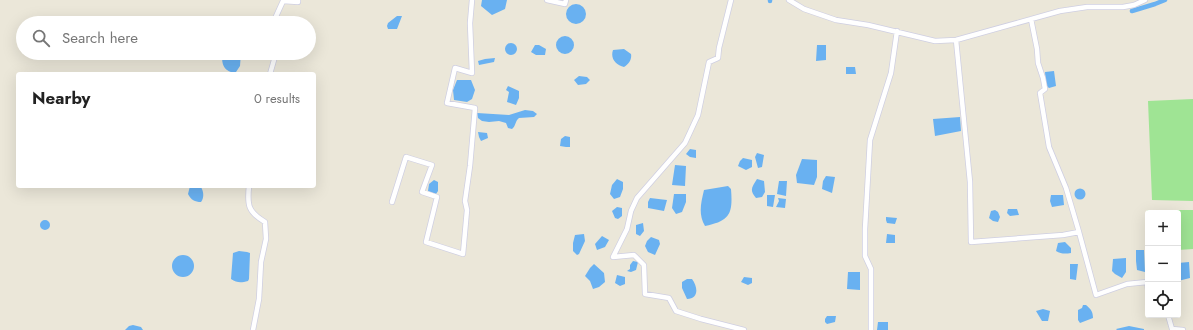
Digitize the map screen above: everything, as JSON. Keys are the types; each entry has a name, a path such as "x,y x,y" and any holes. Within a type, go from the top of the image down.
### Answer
{"street":[{"path":"276,16 283,1 298,2 298,0"},
{"path":"392,202 406,157 432,165 422,192 437,197 426,242 463,254 467,210 465,201 470,166 475,108 447,103 455,68 472,73 470,23 472,0"},
{"path":"547,0 565,4 566,0"},
{"path":"732,0 719,48 718,58 709,62 698,115 685,143 637,198 631,211 627,229 613,258 634,255 644,265 645,294 670,298 676,311 744,330"},
{"path":"789,0 804,9 836,20 935,41 956,40 1060,11 1086,7 1123,7 1134,5 1145,0"},
{"path":"1031,19 1038,63 1045,89 1040,92 1049,147 1066,188 1096,295 1127,284 1145,282"},
{"path":"871,330 871,269 865,256 870,140 891,72 897,32"},
{"path":"956,40 970,182 971,242 1063,235 1079,232"},
{"path":"271,72 274,60"},
{"path":"249,188 248,206 265,222 266,239 261,262 259,299 253,330"},
{"path":"1169,318 1172,329 1182,330"}],"green space":[{"path":"1193,99 1193,201 1152,200 1148,101"},
{"path":"1181,210 1193,210 1193,249 1181,250"}],"water":[{"path":"482,0 507,0 505,9 492,15 481,6"},
{"path":"576,4 583,7 586,14 583,21 576,24 569,21 566,14 569,7"},
{"path":"397,16 402,16 397,29 388,29 388,23"},
{"path":"565,36 571,39 574,45 571,51 565,54 559,51 556,45 559,39"},
{"path":"513,43 516,44 516,54 509,55 506,54 505,47 506,44"},
{"path":"535,45 539,45 546,49 545,55 536,55 531,52"},
{"path":"817,45 826,45 826,60 816,61"},
{"path":"624,49 631,54 631,58 624,67 618,65 614,61 612,53 613,50"},
{"path":"495,58 494,62 479,65 478,61"},
{"path":"222,60 240,60 240,66 236,72 226,70"},
{"path":"846,67 855,67 856,74 846,74"},
{"path":"1054,71 1056,86 1049,88 1046,85 1045,72"},
{"path":"579,76 587,77 590,80 586,84 578,85 574,80"},
{"path":"457,80 471,80 475,90 472,99 467,102 454,100 453,90"},
{"path":"508,86 519,91 519,98 516,105 507,102 509,92 506,90"},
{"path":"525,110 533,111 537,114 534,117 519,118 512,129 508,128 506,123 499,121 482,121 478,118 477,113 509,115"},
{"path":"960,117 961,131 935,136 933,119"},
{"path":"478,132 487,133 488,138 481,141"},
{"path":"565,136 570,137 570,147 560,146 561,139"},
{"path":"690,149 696,150 696,158 690,157 686,154"},
{"path":"757,153 764,155 762,167 758,168 755,157"},
{"path":"743,158 752,160 752,167 746,170 738,166"},
{"path":"802,159 817,160 817,177 814,185 797,183 796,175"},
{"path":"675,165 686,166 685,186 672,185"},
{"path":"826,176 835,177 832,193 822,189 823,181"},
{"path":"617,179 623,182 623,189 620,197 614,199 610,194 612,185"},
{"path":"757,179 764,181 765,192 762,197 756,198 752,193 752,188"},
{"path":"434,180 438,182 438,191 436,194 428,191 429,184"},
{"path":"779,181 787,181 786,196 777,194"},
{"path":"728,186 731,189 731,205 728,215 720,222 705,226 701,217 701,204 704,190"},
{"path":"190,188 202,188 203,199 201,202 197,202 190,198 188,194"},
{"path":"1080,188 1084,190 1086,194 1084,198 1080,200 1076,198 1074,194 1076,190"},
{"path":"674,194 686,194 686,202 682,212 676,214 672,208"},
{"path":"767,195 775,195 773,207 767,206"},
{"path":"1051,195 1063,195 1064,205 1052,207 1050,201"},
{"path":"650,198 667,200 664,211 648,208"},
{"path":"778,198 786,199 785,208 776,207 779,201"},
{"path":"617,207 622,208 622,216 618,219 615,218 612,211"},
{"path":"1008,209 1017,209 1019,215 1010,216 1007,213"},
{"path":"995,210 998,212 1000,217 998,222 989,218 991,211"},
{"path":"886,217 897,218 895,224 887,223"},
{"path":"43,220 47,220 49,221 49,229 43,230 40,227 40,223"},
{"path":"643,223 644,231 640,236 636,234 636,225"},
{"path":"584,234 585,241 579,254 577,255 573,251 575,235"},
{"path":"887,234 895,235 895,243 886,243"},
{"path":"602,236 609,240 605,247 597,250 595,244"},
{"path":"651,237 659,240 660,244 655,255 648,252 645,246"},
{"path":"1065,242 1071,248 1071,253 1063,254 1056,251 1058,243"},
{"path":"1136,250 1144,250 1145,272 1137,270"},
{"path":"239,251 250,253 248,281 237,282 231,279 233,253"},
{"path":"183,255 191,258 194,266 191,274 183,277 175,274 172,266 175,258"},
{"path":"1126,258 1126,272 1122,278 1112,271 1113,259"},
{"path":"633,261 638,262 636,270 631,272 627,271 630,269 630,265"},
{"path":"1189,262 1190,278 1181,280 1181,263"},
{"path":"594,264 604,273 605,282 599,287 593,289 590,281 585,276"},
{"path":"1070,264 1078,264 1076,280 1070,279"},
{"path":"848,272 860,272 860,290 847,289"},
{"path":"617,275 625,277 625,284 620,286 615,283"},
{"path":"744,277 752,278 752,283 748,285 741,282"},
{"path":"687,279 692,279 696,292 694,297 687,299 682,288 682,282"},
{"path":"1083,305 1086,305 1090,309 1093,314 1093,318 1080,323 1078,320 1078,310 1082,308"},
{"path":"1043,309 1050,311 1048,321 1042,321 1036,311"},
{"path":"827,316 836,316 835,322 827,324 825,319"},
{"path":"878,322 888,322 888,330 877,330"},
{"path":"133,325 141,327 143,330 125,330 129,326"},
{"path":"1129,326 1144,329 1144,330 1116,329"}],"waterway":[{"path":"1132,11 1165,0"}]}
